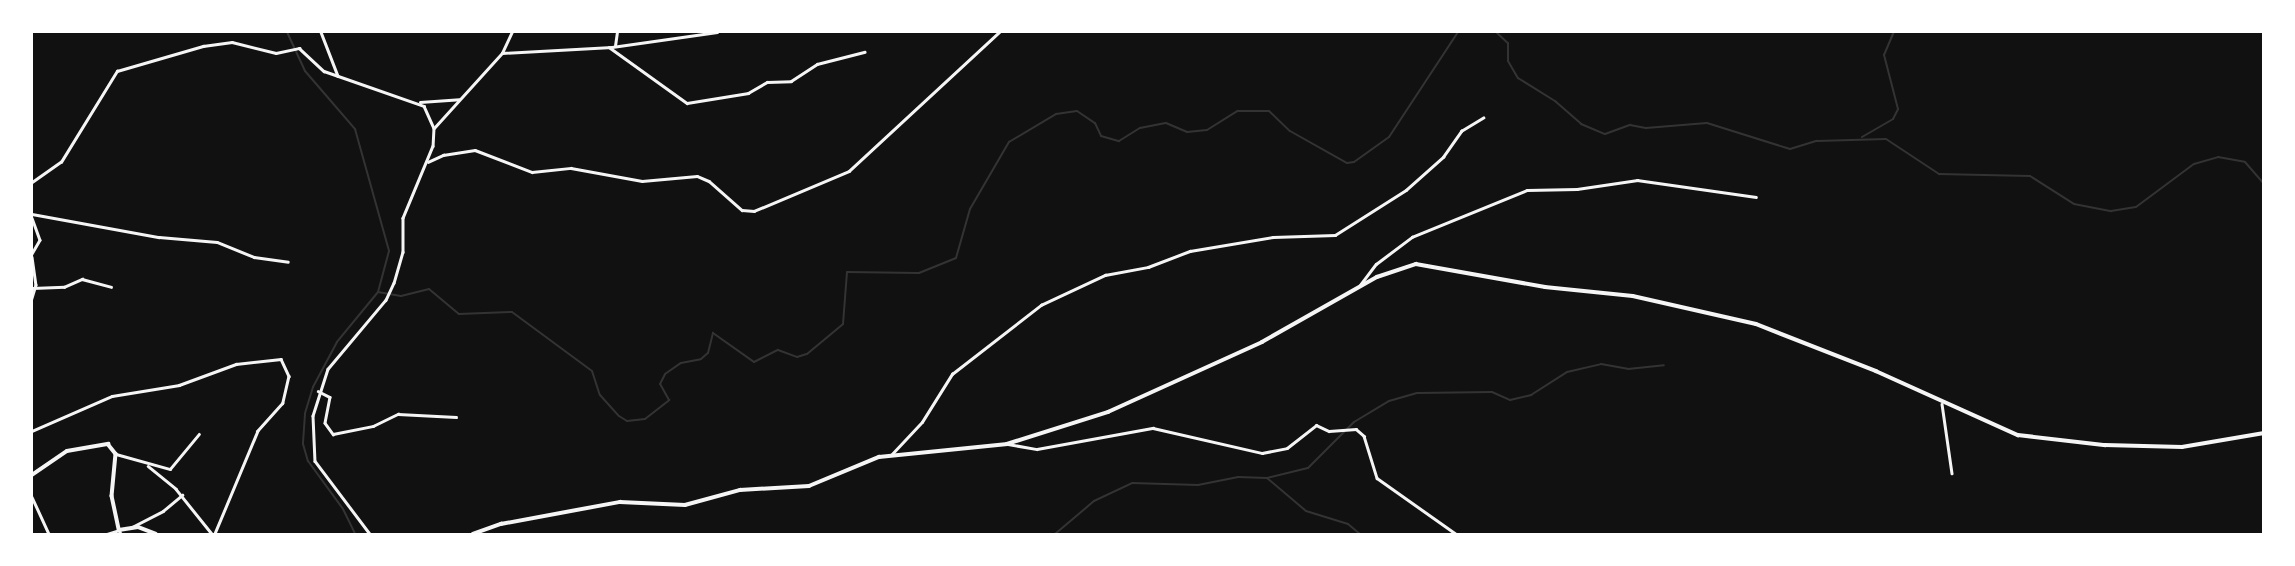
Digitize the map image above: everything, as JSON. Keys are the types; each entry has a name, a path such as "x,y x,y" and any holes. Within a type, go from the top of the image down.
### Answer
{"street":[{"path":"321,32 338,76"},
{"path":"434,128 462,98 485,66 502,53 512,32"},
{"path":"615,46 617,32"},
{"path":"683,32 686,36"},
{"path":"502,53 609,47 717,32"},
{"path":"738,32 755,32"},
{"path":"428,163 443,155 475,150 532,172 571,169 642,181 697,176 709,181 741,210 754,211 849,171 999,32"},
{"path":"32,182 61,162 117,71 216,44 280,53 299,48 324,71 416,101 462,98"},
{"path":"609,47 678,99 693,103 748,93 767,82 791,81 817,64 864,52"},
{"path":"370,534 312,453 318,391 334,362 389,295 402,259 403,218 428,163 434,128 427,110 416,101"},
{"path":"891,455 916,429 942,384 962,363 1056,296 1105,275 1190,251 1273,237 1335,235 1406,190 1443,157 1461,131 1483,118"},
{"path":"1360,285 1376,264 1412,237 1527,190 1577,190 1637,180 1756,197"},
{"path":"32,298 32,256 40,240 32,216 147,236 216,242 254,257 288,262"},
{"path":"473,534 493,526 620,502 685,505 740,490 809,486 860,463 891,455 1007,444 1108,412 1262,342 1360,285 1401,267 1429,264 1545,287 1682,306 1781,333 2011,434 2105,445 2190,447 2263,433"},
{"path":"33,289 64,287 82,279 111,287"},
{"path":"32,431 112,396 179,385 236,364 282,359 289,376 283,403 256,436 213,534 182,495 144,463"},
{"path":"318,391 331,399 325,423 333,434 373,426 398,414 456,417"},
{"path":"1942,404 1952,473"},
{"path":"1007,444 1037,449 1144,427 1262,453 1287,448 1316,425 1329,430 1356,429 1364,436 1377,478 1456,534"},
{"path":"32,475 75,449 108,444 116,454 170,469 199,434"},
{"path":"116,454 112,501 120,532"},
{"path":"107,534 130,528 163,511 182,495"},
{"path":"32,497 49,534"},
{"path":"130,528 156,534"}],"waterway":[{"path":"287,32 305,71 355,129 389,251 378,292 337,342 313,387 305,414 303,444 308,461 343,509 355,534"},
{"path":"378,292 401,296 429,289 459,314 512,312 592,371 600,395 619,416 627,421 645,419 669,400 660,384 665,374 681,363 701,359 708,353 713,333 754,362 778,350 797,357 807,354 843,324 847,272 919,273 956,258 970,209 1009,142 1056,114 1077,111 1095,123 1101,136 1119,141 1140,128 1166,123 1187,132 1207,130 1238,111 1269,111 1290,131 1347,163 1354,162 1389,137 1458,32"},
{"path":"1496,32 1508,43 1508,61 1518,78 1555,101 1581,124 1605,134 1630,125 1646,128 1707,123 1790,149 1817,141 1886,139 1939,174 2030,176 2074,204 2111,211 2136,207 2194,164 2218,157 2245,162 2264,184"},
{"path":"1862,137 1893,119 1898,109 1884,55 1894,32"},
{"path":"1267,478 1308,468 1354,422 1389,401 1417,393 1492,392 1510,400 1531,395 1567,372 1601,364 1628,369 1664,365"},
{"path":"1055,534 1094,501 1132,483 1198,485 1238,477 1267,478 1306,511 1348,524 1360,534"}]}
